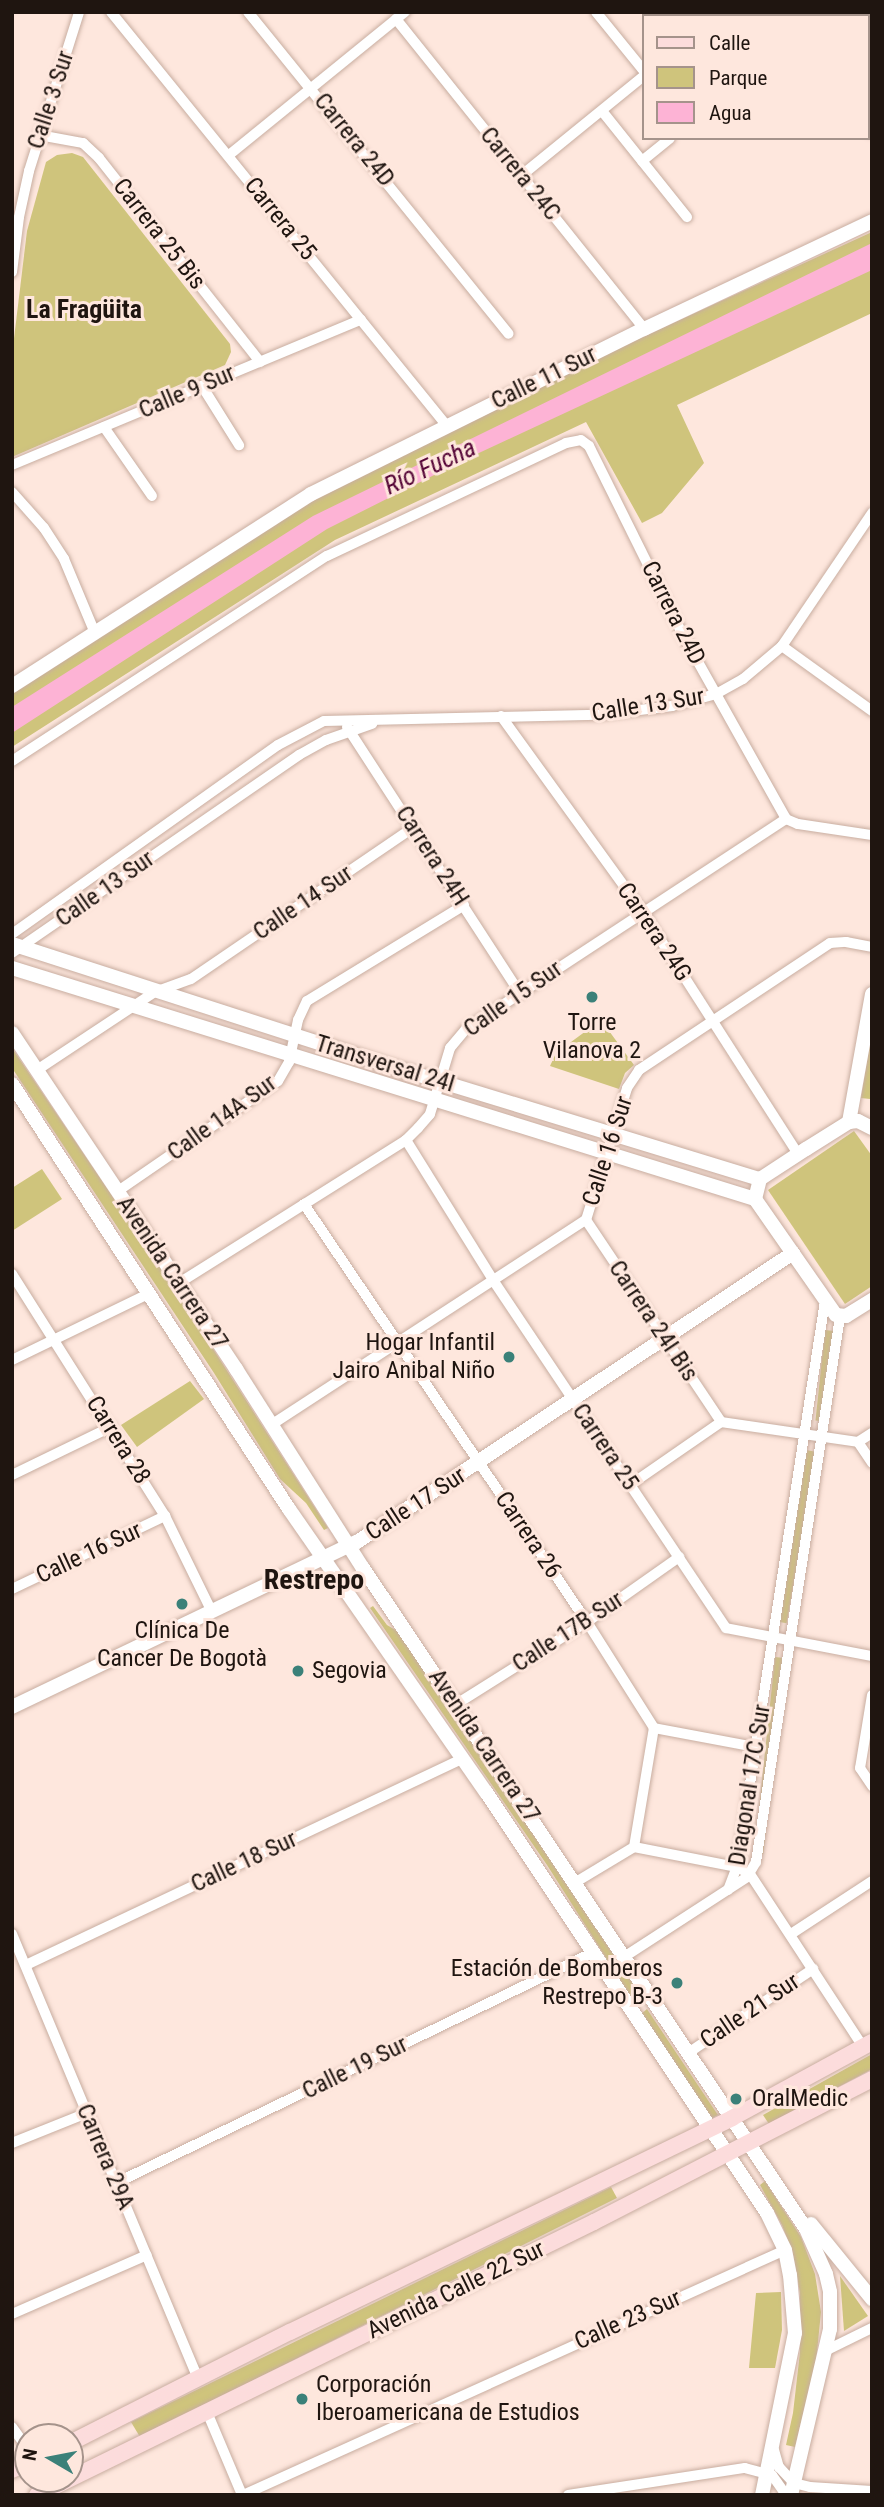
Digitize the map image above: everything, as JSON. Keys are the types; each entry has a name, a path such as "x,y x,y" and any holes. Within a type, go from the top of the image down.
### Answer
{"main road":[{"name":"Avenida Calle 22 Sur","path":"84,2436 732,2118 867,2045"},
{"name":"Avenida Calle 22 Sur","path":"84,2471 729,2155 872,2079"}],"street":[{"name":"Calle 3 Sur","path":"12,272 15,216 79,12"},
{"name":"Carrera 25","path":"111,12 447,426"},
{"name":"Carrera 24D","path":"248,12 312,87 509,334"},
{"path":"229,155 404,12"},
{"path":"596,12 642,71"},
{"name":"Carrera 24C","path":"396,19 644,329"},
{"path":"522,175 642,76"},
{"path":"602,111 687,217"},
{"name":"Carrera 25 Bis","path":"39,135 75,141 90,149 260,362"},
{"path":"642,161 668,140"},
{"name":"Calle 11 Sur","path":"12,686 311,494 644,329 872,221"},
{"name":"Calle 9 Sur","path":"12,465 361,320"},
{"path":"202,386 239,445"},
{"path":"104,427 152,496"},
{"name":"Carrera 24D","path":"12,761 327,556 566,443 581,440 589,446 684,637 786,819"},
{"path":"12,492 44,528 64,559 95,633"},
{"name":"Calle 13 Sur","path":"12,934 278,745 324,721 379,722 598,715 672,706 716,694 754,671 782,646 872,513"},
{"path":"782,646 872,711"},
{"name":"Carrera 24G","path":"502,716 642,911 798,1154"},
{"name":"Carrera 24H","path":"343,720 520,993"},
{"name":"Calle 13 Sur","path":"15,948 299,755 326,740 379,722"},
{"path":"786,819 798,824 872,835"},
{"name":"Calle 15 Sur","path":"179,1283 406,1140 425,1122 435,1099 446,1057 456,1038 642,911 786,819"},
{"name":"Calle 14 Sur","path":"37,1070 155,992 191,979 414,827"},
{"name":"Calle 14A Sur","path":"118,1191 278,1081 292,1054 294,1036 304,1004 464,905"},
{"name":"Calle 16 Sur","path":"271,1425 586,1220 633,1077 834,941 872,947"},
{"name":"Transversal 24I","path":"15,948 760,1179"},
{"name":"Transversal 24I","path":"12,968 755,1199"},
{"path":"191,979 191,1003"},
{"path":"849,1122 872,994"},
{"name":"Avenida Carrera 27","path":"12,1033 350,1546 806,2228 826,2274 831,2311 827,2350 790,2491"},
{"name":"Avenida Carrera 27","path":"12,1084 324,1559 463,1758 768,2213 785,2250 794,2303 795,2333 762,2495"},
{"path":"872,1127 858,1121 849,1122 760,1179 755,1199 825,1301 840,1317 849,1315 872,1300"},
{"name":"Carrera 25","path":"406,1140 493,1280 726,1628 872,1656"},
{"name":"Carrera 26","path":"304,1204 587,1622 654,1728"},
{"name":"Carrera 24I Bis","path":"586,1220 721,1422"},
{"name":"Calle 17 Sur","path":"12,1707 350,1546 793,1253"},
{"name":"Carrera 28","path":"12,1274 165,1516 212,1612"},
{"path":"12,1360 150,1293"},
{"name":"Diagonal 17C Sur","path":"728,1890 737,1867 807,1434 825,1301"},
{"name":"Diagonal 17C Sur","path":"728,1890 750,1874 758,1855 840,1317"},
{"path":"630,1485 721,1422 858,1442 872,1433"},
{"path":"12,1475 111,1427"},
{"path":"858,1442 872,1463"},
{"name":"Calle 16 Sur","path":"12,1589 165,1516"},
{"name":"Calle 17B Sur","path":"455,1704 587,1622 679,1558"},
{"path":"872,1695 860,1768 872,1786"},
{"path":"634,1847 654,1728 756,1747"},
{"name":"Calle 18 Sur","path":"26,1965 463,1758"},
{"path":"576,1882 634,1847 737,1867 750,1874 867,2045"},
{"path":"791,1934 872,1881"},
{"path":"624,1958 728,1890"},
{"name":"Carrera 29A","path":"12,1934 199,2380"},
{"name":"Calle 19 Sur","path":"116,2183 592,1953"},
{"name":"Calle 21 Sur","path":"688,2053 813,1969"},
{"path":"632,2013 651,1999"},
{"path":"12,2143 87,2113"},
{"path":"780,2186 872,2299"},
{"name":"Calle 23 Sur","path":"242,2495 785,2250"},
{"path":"12,2314 146,2255"},
{"path":"827,2350 872,2328"},
{"path":"207,2412 242,2495"},
{"path":"774,2443 779,2467 790,2491"},
{"path":"568,2495 732,2468 767,2472 790,2491 810,2487 872,2491"}],"green space":[{"path":"72,153 83,157 230,344 231,352 225,365 12,457 12,355 27,231 46,162 57,155"},
{"path":"872,232 872,313 677,405 704,463 662,513 642,523 586,422 335,540 12,747 12,693 295,510 601,356"},
{"path":"601,1020 634,1065 625,1073 619,1089 550,1066 556,1053"},
{"path":"872,1030 872,1087 870,1099 861,1098"},
{"path":"12,1048 163,1271 328,1528 324,1530 306,1503 280,1479 214,1373 12,1068"},
{"path":"854,1131 872,1156 872,1286 845,1304 768,1190"},
{"path":"42,1169 62,1199 12,1231 12,1188"},
{"path":"825,1330 834,1331 824,1421 815,1421"},
{"path":"190,1381 204,1399 137,1447 121,1425"},
{"path":"806,1450 817,1452 787,1623 776,1621"},
{"path":"373,1606 387,1625 397,1631 640,1994 632,1999 547,1865 370,1608"},
{"path":"775,1657 784,1658 763,1854 754,1853"},
{"path":"647,2009 718,2115 712,2118 641,2014"},
{"path":"872,2054 872,2069 769,2124 763,2115"},
{"path":"765,2181 801,2237 815,2274 821,2312 816,2362 795,2447 786,2445 793,2413 800,2352 800,2293 793,2254 782,2225 760,2185"},
{"path":"611,2187 617,2198 140,2437 131,2422"},
{"path":"840,2276 868,2316 844,2331"},
{"path":"781,2292 782,2330 775,2368 749,2368 756,2293"}],"water":[{"name":"Río Fucha","path":"872,243 872,270 466,459 327,529 12,733 12,707 313,516"}],"place":[{"name":"Torre Vilanova 2","path":"592,997"},
{"name":"Hogar Infantil Jairo Anibal Niño","path":"509,1357"},
{"name":"Clínica De Cancer De Bogotà","path":"182,1604"},
{"name":"Segovia","path":"298,1671"},
{"name":"Estación de Bomberos Restrepo B-3","path":"677,1983"},
{"name":"OralMedic","path":"736,2099"},
{"name":"Corporación Iberoamericana de Estudios","path":"302,2399"}],"district":[{"name":"La Fragüita","path":"84,310"},
{"name":"Restrepo","path":"314,1580"}]}
